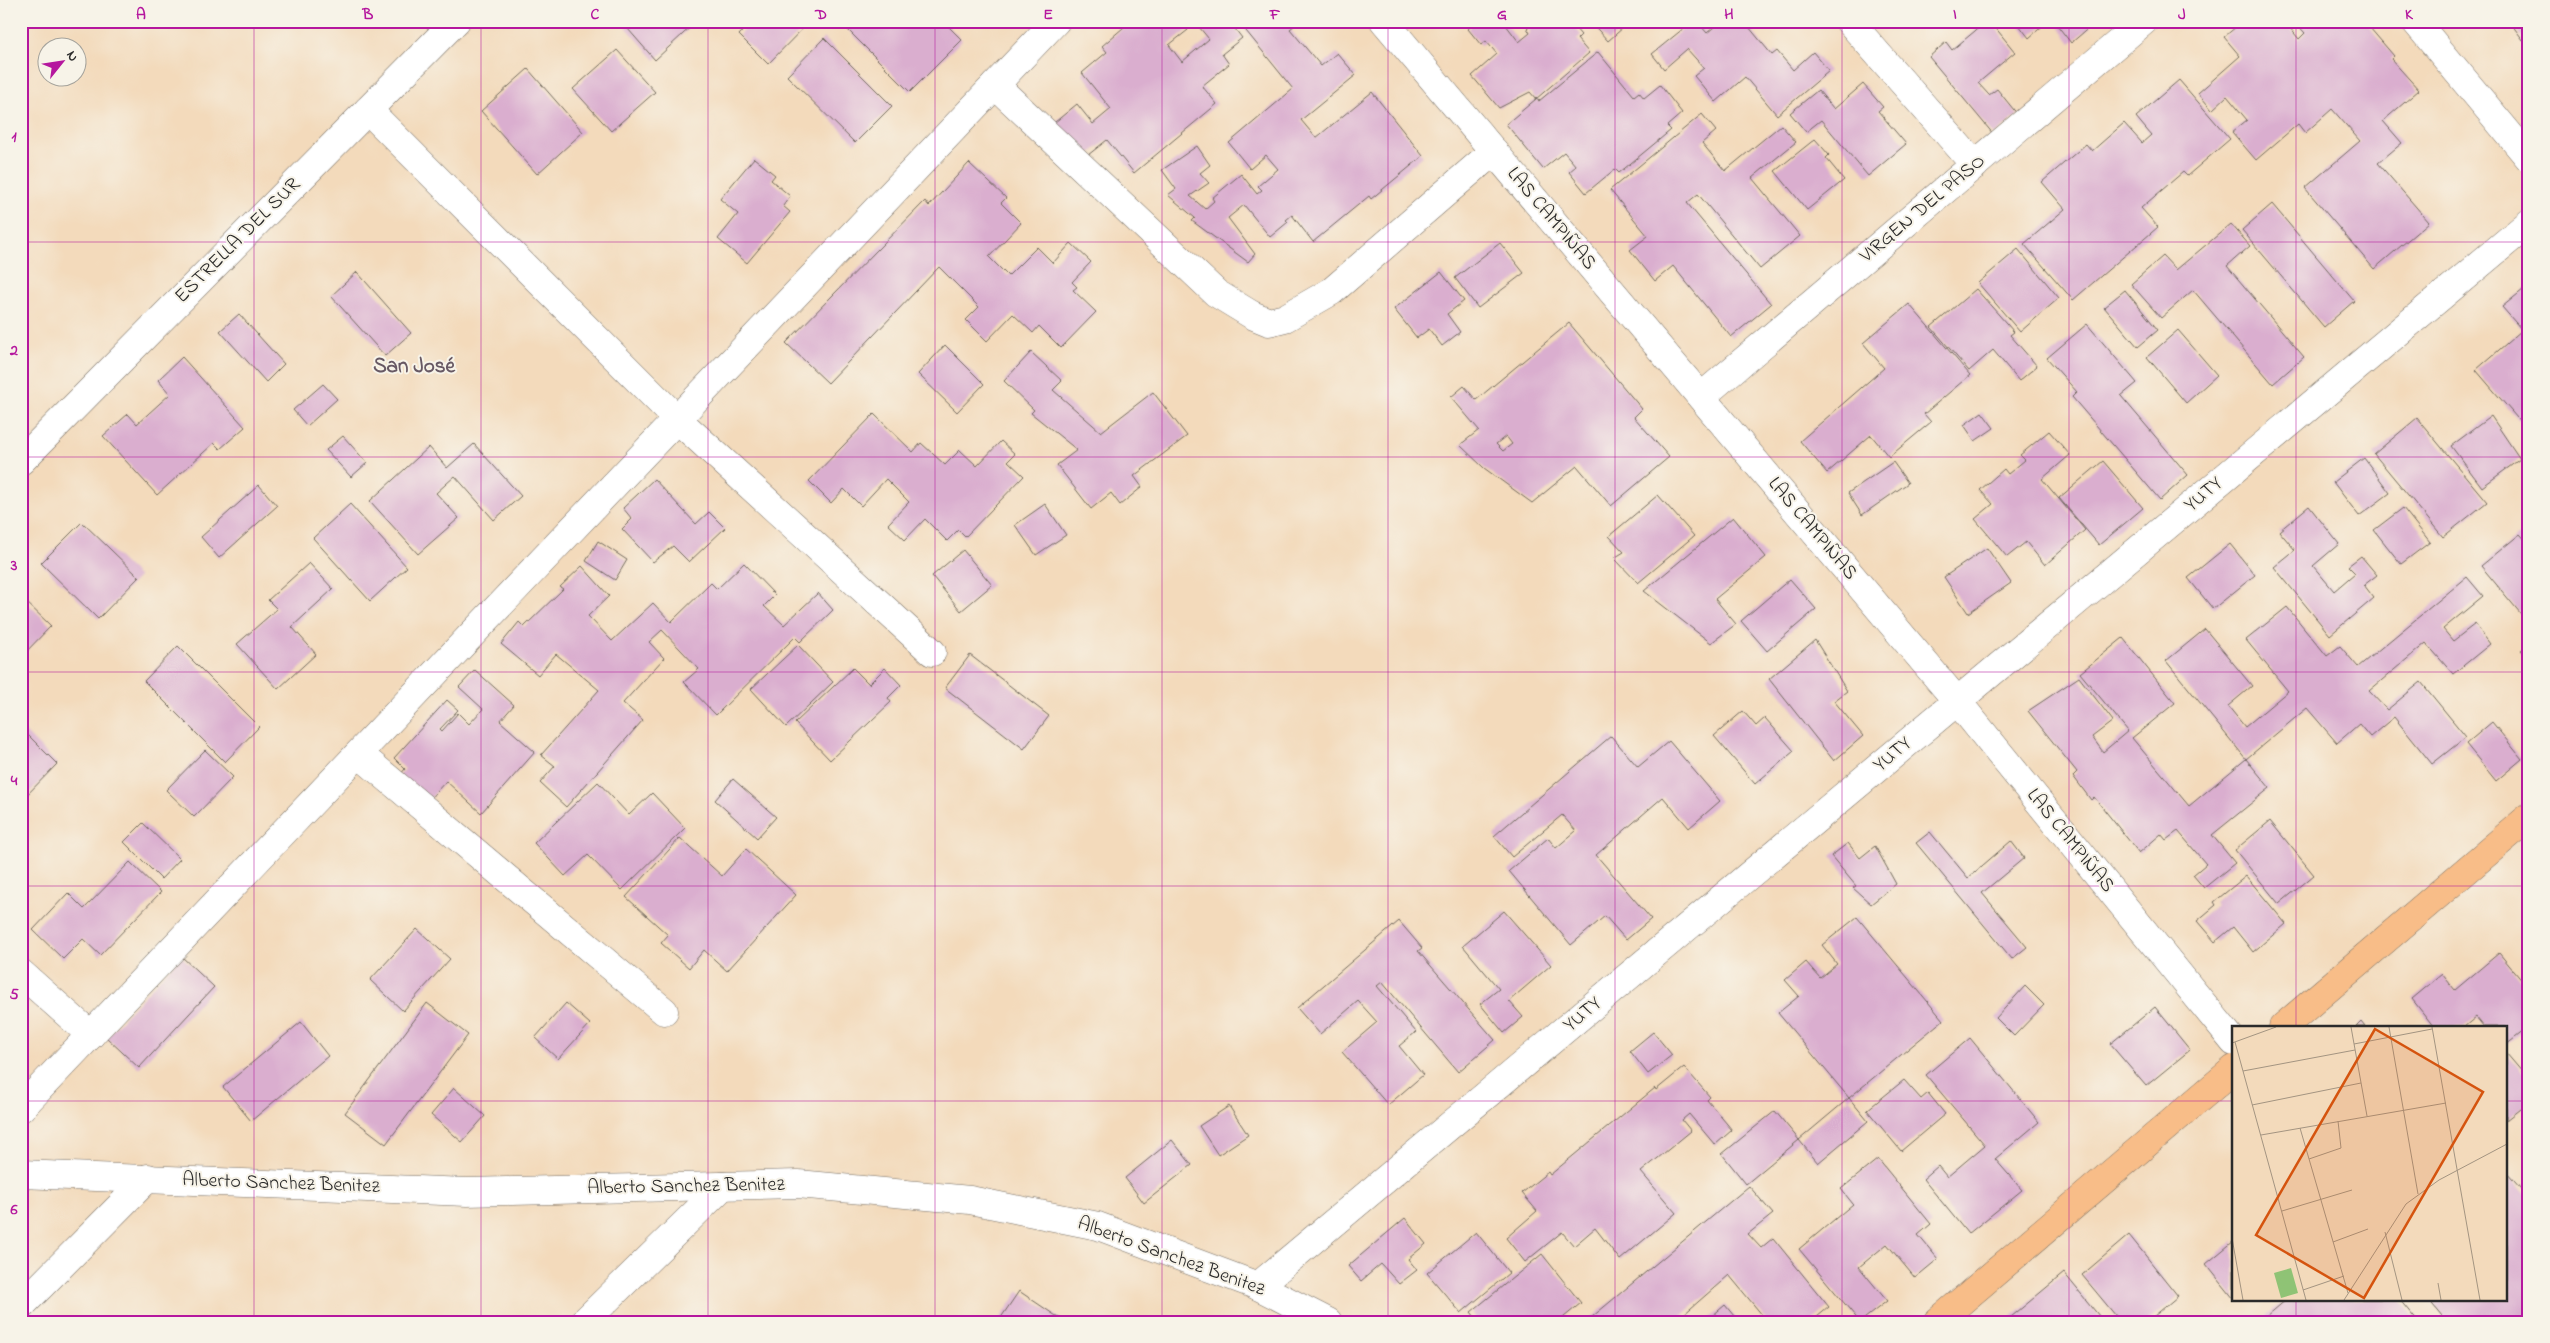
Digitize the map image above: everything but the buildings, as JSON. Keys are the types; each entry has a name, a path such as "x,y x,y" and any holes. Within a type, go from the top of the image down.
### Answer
{"main road":[{"path":"2284,1026 2529,817"},
{"path":"1937,1322 2232,1071"}],"street":[{"name":"ESTRELLA DEL SUR","path":"21,462 456,21"},
{"path":"21,1108 1056,21"},
{"name":"LAS CAMPIÑAS","path":"1384,21 1957,701 2232,1040"},
{"path":"1849,21 1975,165"},
{"name":"VIRGEN DEL PASO","path":"1701,397 2144,21"},
{"path":"2415,21 2529,158"},
{"path":"995,85 1216,292 1252,315 1269,322 1285,318 1332,291 1494,151"},
{"path":"368,110 677,420 932,652"},
{"name":"YUTY","path":"1258,1286 2529,223"},
{"path":"359,754 664,1011"},
{"path":"21,973 91,1035"},
{"name":"Alberto Sanchez Benitez","path":"21,1174 467,1192 798,1184 970,1200 1098,1226 1258,1286 1328,1322"},
{"path":"21,1306 148,1178"},
{"path":"584,1322 723,1186"}],"district":[{"name":"San José","path":"414,367"}]}
